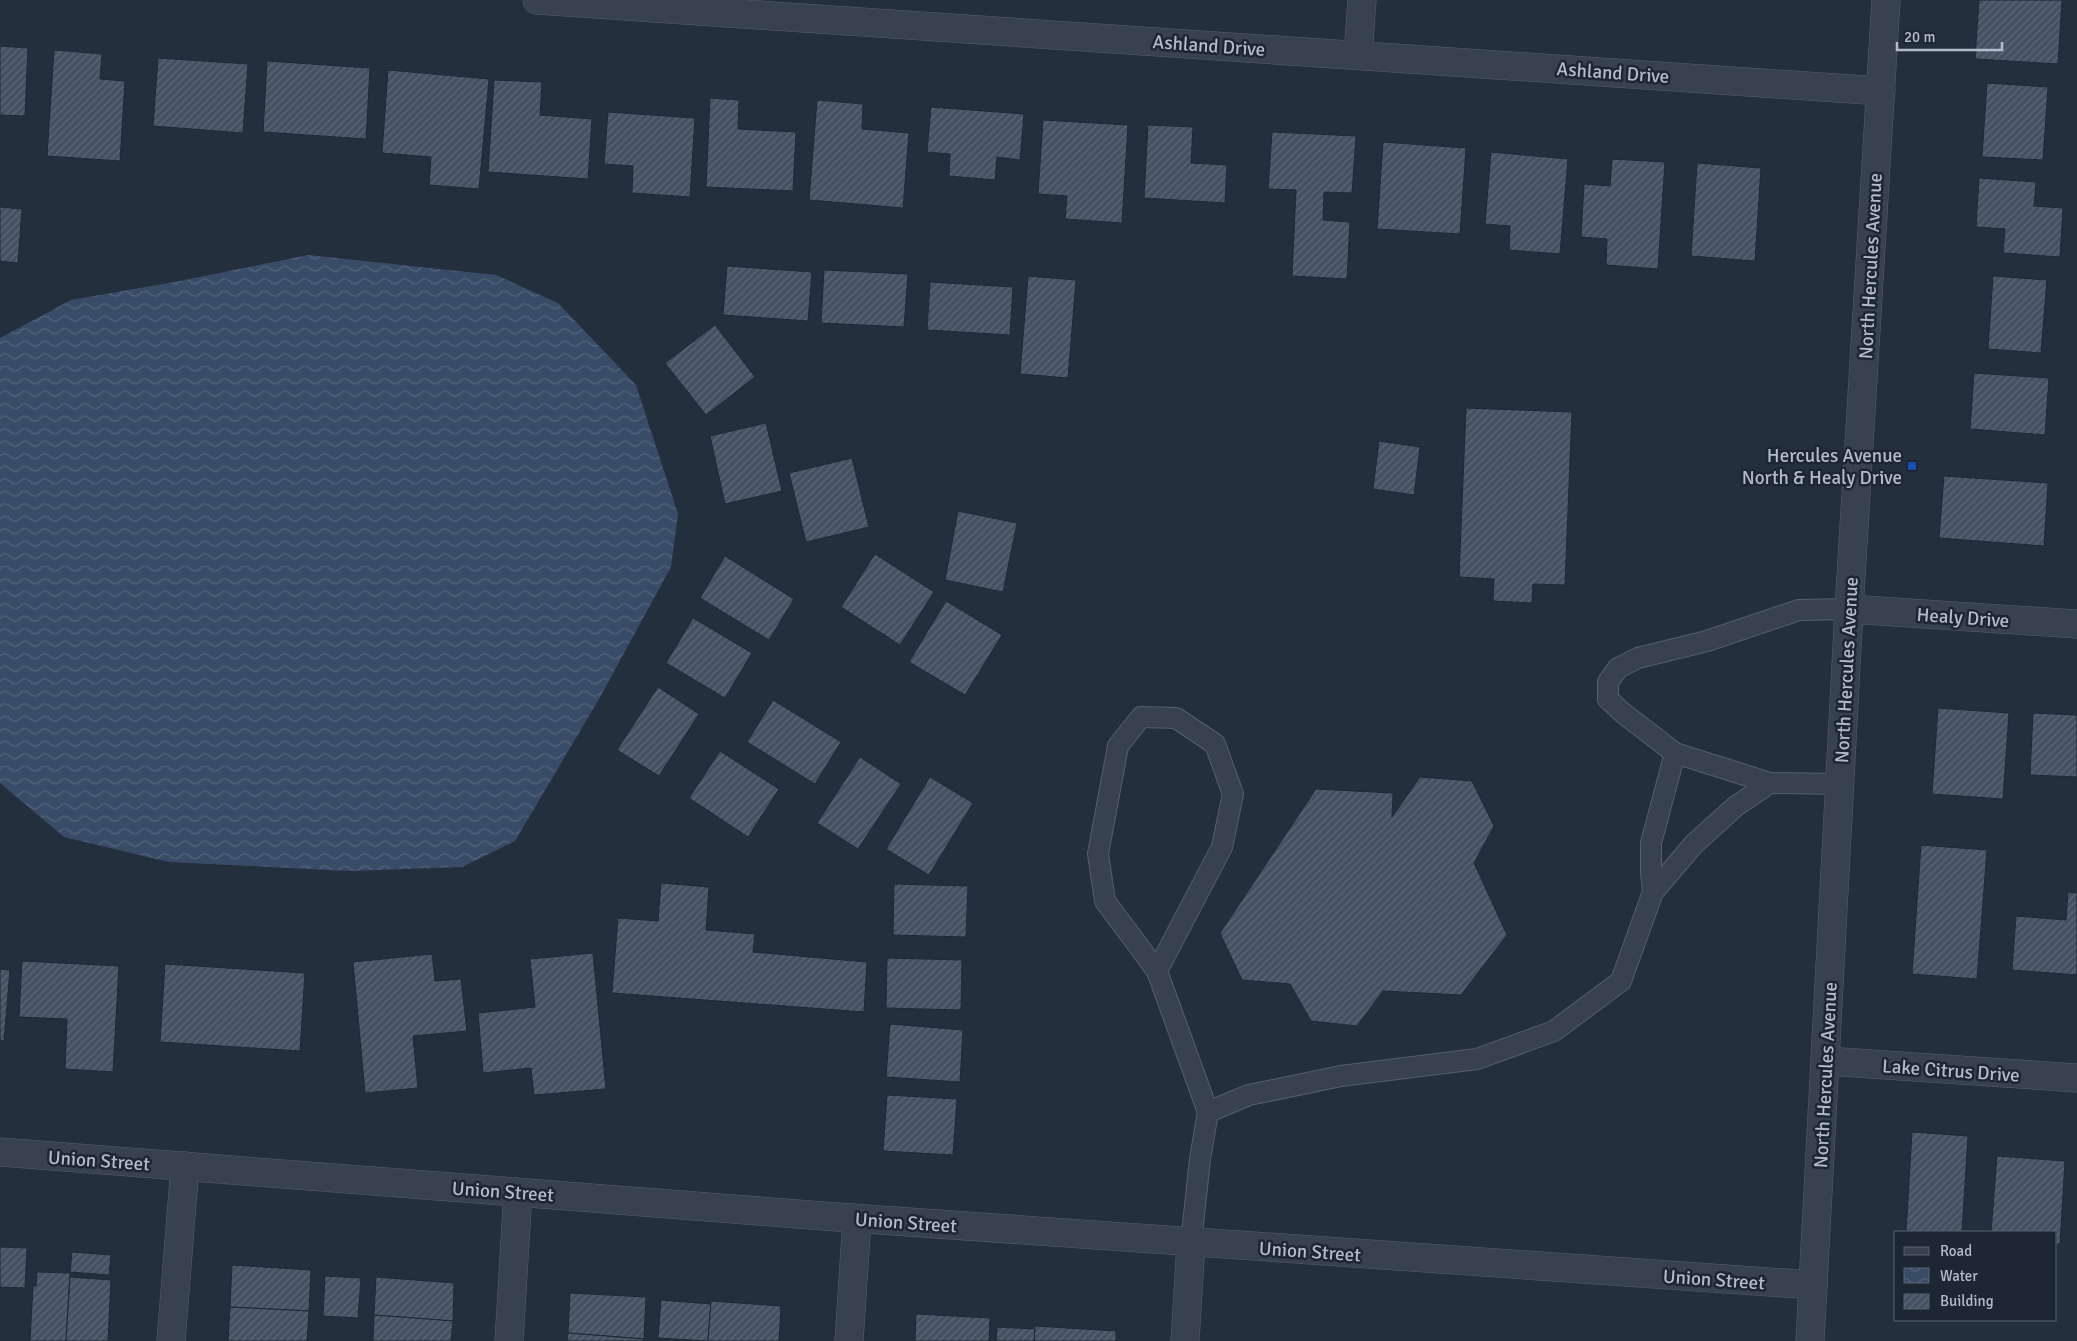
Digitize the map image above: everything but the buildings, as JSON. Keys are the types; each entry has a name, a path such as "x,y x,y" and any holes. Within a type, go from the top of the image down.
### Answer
{"street":[{"name":"Ashland Drive","path":"537,0 1881,91"},
{"path":"1358,55 1362,0"},
{"name":"North Hercules Avenue","path":"1810,1341 1849,609 1886,0"},
{"name":"Healy Drive","path":"1849,609 2077,624"},
{"name":"Lake Citrus Drive","path":"1826,1061 2077,1078"},
{"name":"Union Street","path":"0,1152 1191,1243 1813,1285"},
{"path":"171,1341 185,1166"},
{"path":"509,1341 518,1192"},
{"path":"849,1341 857,1218"},
{"path":"1184,1341 1191,1243"}],"lane":[{"path":"1840,784 1770,783 1675,753 1608,699 1608,682 1618,668 1638,658 1707,641 1799,610 1849,609"},
{"path":"1157,971 1222,847 1233,794 1215,744 1176,718 1141,717 1118,746 1098,854 1105,902 1157,971 1208,1112 1200,1160 1191,1243"},
{"path":"1653,892 1651,843 1675,753"},
{"path":"1208,1112 1249,1095 1341,1076 1478,1059 1554,1031 1621,982 1653,892 1694,844 1736,806 1770,783"}],"water":[{"path":"308,255 496,275 558,303 636,385 678,514 671,567 599,699 515,841 462,867 350,871 169,862 64,837 0,783 0,338 71,300 180,281"}],"place":[{"name":"Hercules Avenue North & Healy Drive","path":"1912,466"}]}
